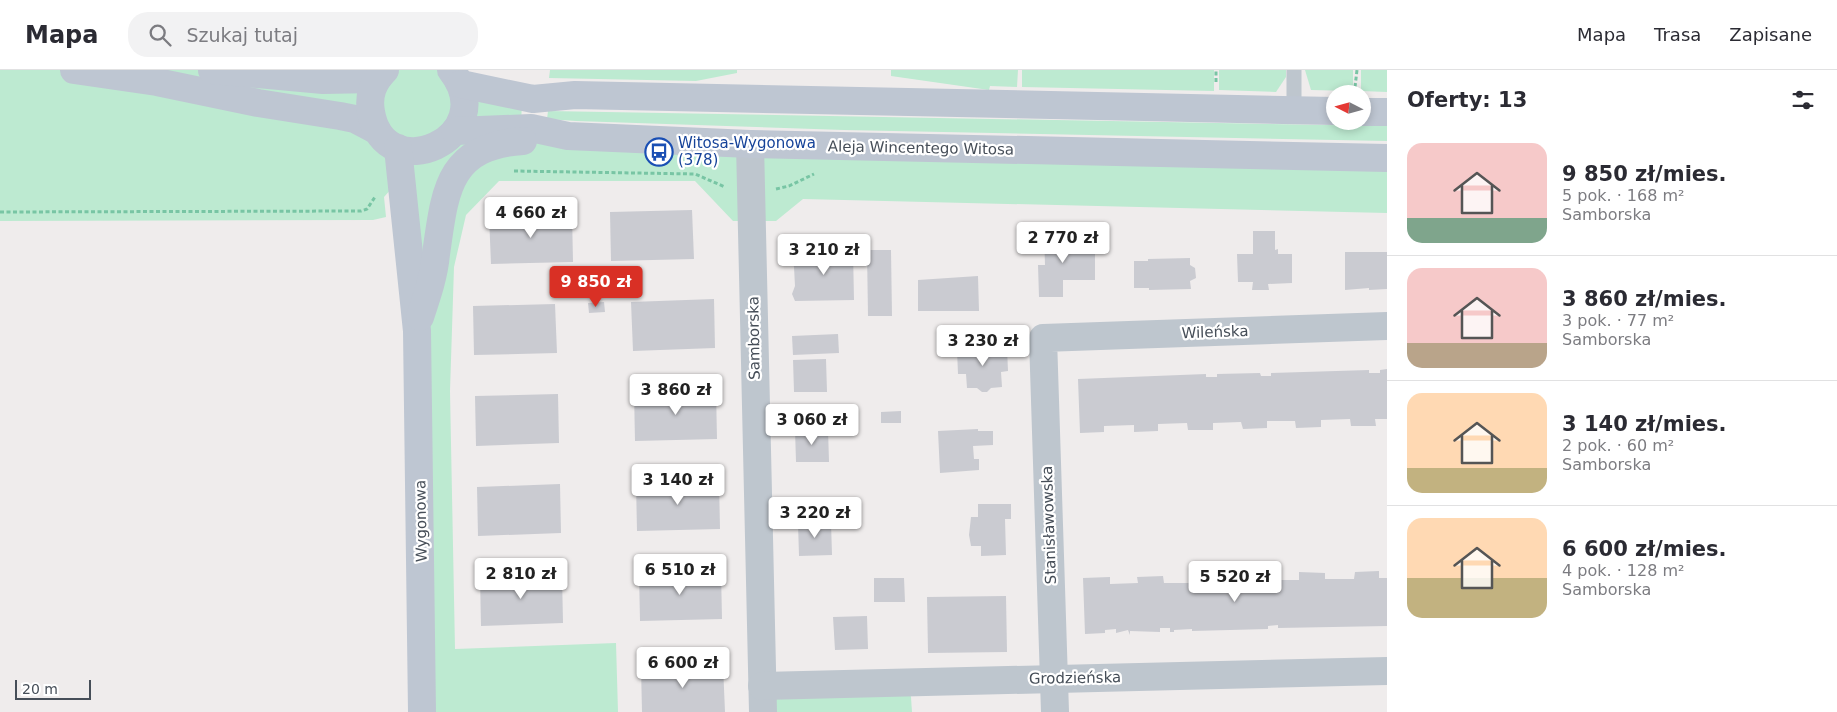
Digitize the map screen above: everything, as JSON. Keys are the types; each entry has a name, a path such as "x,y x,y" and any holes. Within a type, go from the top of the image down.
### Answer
{"street":[{"path":"74,70 157,82 258,103 354,119 376,130 398,148 426,150 435,148 450,136"},
{"path":"212,70 323,80 380,74"},
{"path":"494,70 515,83 575,95"},
{"path":"376,130 370,96 380,74"},
{"path":"456,77 533,99 575,95 1326,111"},
{"name":"Wygonowa","path":"417,331 429,191 435,161 462,116 464,102 456,77"},
{"path":"1371,106 1387,112"},
{"name":"Aleja Wincentego Witosa","path":"450,136 531,128 568,136 750,144 1387,158"},
{"path":"417,331 432,277 442,211 449,184 459,167 475,155 509,142 568,136"},
{"name":"Samborska","path":"750,144 763,699"},
{"name":"Wygonowa","path":"398,148 417,331 422,712"},
{"name":"Wileńska","path":"1043,338 1387,326"},
{"name":"Stanisławowska","path":"1043,338 1055,712"},
{"name":"Grodzieńska","path":"763,699 1054,679 1387,671"}],"lane":[{"path":"1294,70 1294,110"}],"path":[{"path":"1216,70 1216,88"},
{"path":"1357,70 1358,85"},
{"path":"511,171 695,174 730,188"},
{"path":"0,212 133,210 361,211 367,209 377,195"}],"green space":[{"path":"0,70 453,70 456,131 1387,158 1387,213 803,199 776,221 733,221 695,181 499,181 466,215 454,267 450,391 455,649 616,643 618,712 422,712 401,178 384,197 386,217 373,220 0,221"},
{"path":"550,70 737,70 737,73 696,81 549,78"},
{"path":"891,70 1018,70 1017,87 990,86 989,90 891,76"},
{"path":"1022,70 1214,70 1214,91 1022,87"},
{"path":"1219,70 1286,70 1286,77 1276,92 1219,90"},
{"path":"1305,70 1353,70 1353,85 1326,85 1326,90 1311,90"},
{"path":"1361,70 1387,70 1387,92 1371,91 1371,85 1361,85"},
{"path":"475,97 522,106 521,120 473,121"},
{"path":"548,111 1326,125 1326,130 1371,130 1371,126 1387,126 1387,141 844,130 547,119"},
{"path":"910,683 912,712 763,712 762,686"}],"building":[{"path":"692,210 694,259 611,261 610,212"},
{"path":"572,213 573,262 491,264 489,216"},
{"path":"1253,231 1275,231 1275,250 1278,249 1278,254 1292,254 1292,283 1268,284 1269,290 1252,290 1253,282 1238,282 1237,254 1253,254"},
{"path":"1044,232 1072,232 1072,242 1080,245 1083,252 1095,251 1095,280 1063,280 1063,297 1039,297 1038,265 1045,265"},
{"path":"841,249 853,251 854,300 795,301 792,294 795,286 792,260 794,253 806,250 810,254 837,253"},
{"path":"867,250 891,250 892,316 868,316"},
{"path":"1345,252 1387,252 1387,289 1345,290"},
{"path":"1190,258 1190,265 1195,268 1196,278 1190,281 1191,289 1149,290 1149,288 1134,288 1134,261"},
{"path":"978,276 979,311 918,311 918,280"},
{"path":"714,299 715,348 633,351 631,302"},
{"path":"604,302 605,312 589,313 588,303"},
{"path":"555,304 557,353 474,355 473,306"},
{"path":"838,334 839,353 793,355 792,336"},
{"path":"1007,348 1008,371 1001,372 1002,387 991,388 987,392 982,392 977,388 967,388 966,374 958,374 957,350"},
{"path":"826,359 827,392 794,392 793,360"},
{"path":"1387,369 1387,419 1375,419 1376,426 1351,426 1350,419 1321,420 1321,427 1296,428 1295,421 1267,421 1267,428 1243,429 1241,422 1213,423 1213,430 1188,430 1187,423 1158,424 1158,431 1134,432 1134,425 1104,426 1104,432 1080,433 1078,379 1206,374 1206,377 1217,377 1217,374 1260,373 1261,376 1271,376 1271,373 1369,370 1369,373 1380,373 1380,370"},
{"path":"716,390 717,439 635,441 634,392"},
{"path":"558,394 559,443 476,446 475,396"},
{"path":"901,411 901,423 881,423 881,412"},
{"path":"828,429 829,462 796,462 795,430"},
{"path":"978,429 978,431 993,431 993,445 973,446 974,459 979,459 979,470 940,473 938,431"},
{"path":"719,480 720,529 637,531 636,482"},
{"path":"560,484 561,533 478,536 477,487"},
{"path":"978,504 1011,504 1011,519 1005,519 1006,555 981,556 981,546 971,546 969,535 971,517 978,517"},
{"path":"831,522 832,555 799,556 798,523"},
{"path":"721,571 722,619 640,621 639,573"},
{"path":"1379,571 1379,578 1387,578 1387,626 1278,628 1278,625 1268,626 1268,629 1192,631 1192,629 1174,630 1174,632 1170,632 1170,628 1160,628 1160,632 1130,631 1130,635 1128,630 1116,633 1116,629 1105,630 1105,633 1085,634 1083,578 1110,577 1110,584 1138,583 1137,577 1163,576 1164,583 1192,583 1193,575 1217,575 1217,582 1247,581 1247,573 1272,573 1271,580 1299,580 1299,572 1325,573 1325,579 1354,579 1355,572"},
{"path":"562,575 563,623 481,626 480,577"},
{"path":"874,578 904,578 905,602 874,602"},
{"path":"1006,596 1007,652 928,653 927,597"},
{"path":"867,616 868,649 835,650 833,617"},
{"path":"723,665 725,712 642,712 641,667"}],"place":[{"name":"Witosa-Wygonowa (378)","path":"659,152"}]}
